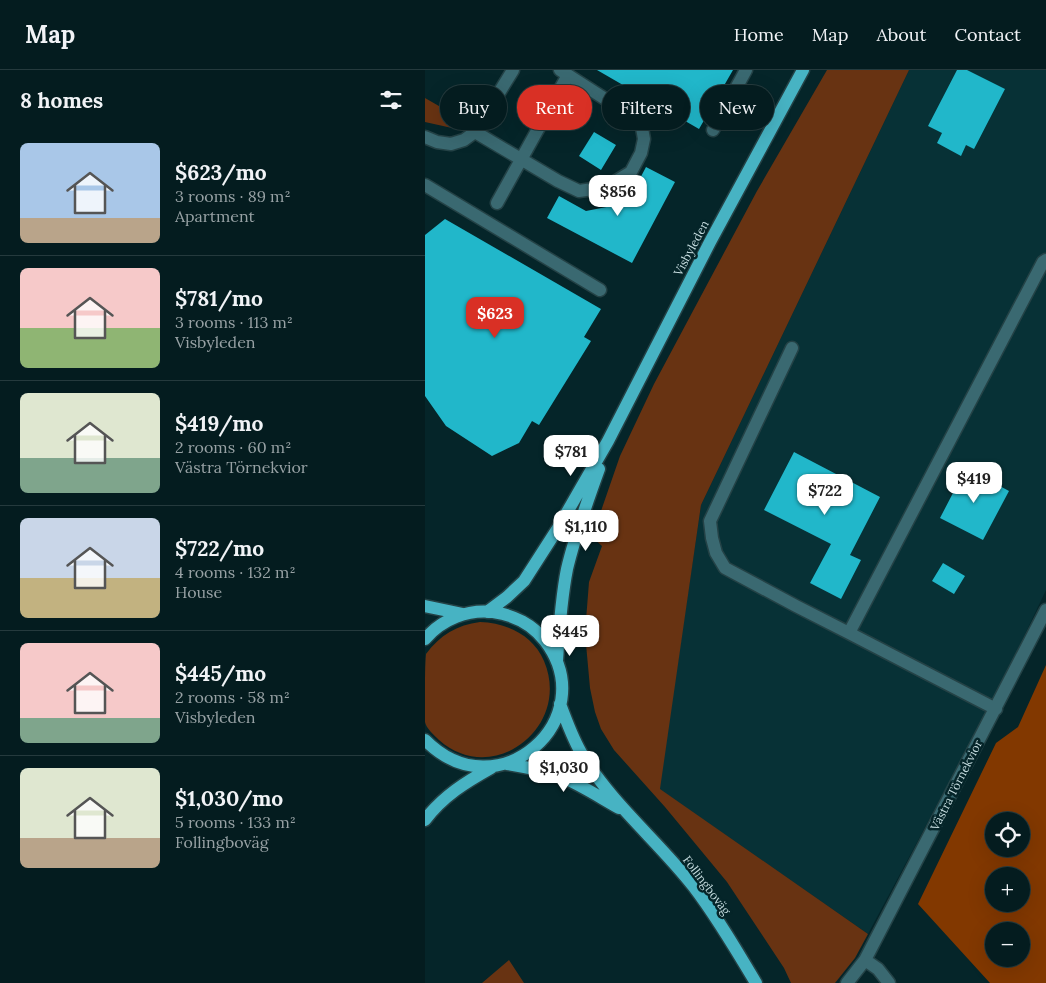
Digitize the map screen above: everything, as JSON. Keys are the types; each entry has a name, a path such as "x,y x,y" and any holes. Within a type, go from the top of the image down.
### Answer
{"main road":[{"name":"Visbyleden","path":"487,612 507,598 524,581 542,555 608,441 710,242 803,70"},
{"name":"Visbyleden","path":"557,663 561,609 567,569 608,441"},
{"path":"425,606 463,614 487,612 514,617 544,639 557,663 561,684 560,704 555,722 545,738 531,751 507,764 472,766 456,762 441,754 425,740"},
{"path":"425,639 444,623 463,614"},
{"name":"Follingboväg","path":"560,704 574,740 584,757 625,812 653,840 694,888 757,983"},
{"name":"Follingboväg","path":"507,764 539,770 564,778 625,812"},
{"path":"425,820 450,793 463,783 493,766"}],"street":[{"path":"425,137 437,142 451,144 464,140 475,132 513,70"},
{"path":"738,85 746,70"},
{"path":"475,132 521,160 558,181 579,191 613,183 631,172 641,153 644,139 642,128 638,120 564,72 521,160 497,203"},
{"path":"425,185 600,290"},
{"path":"849,633 1043,262 1046,260"},
{"path":"792,348 710,521 716,553 725,568 787,602 996,709"},
{"name":"Västra Törnekvior","path":"851,982 865,960 1046,610"},
{"path":"865,960 877,969 889,983"}],"shaded area":[{"path":"827,70 909,70 701,505 660,789 868,934 855,958 835,983 791,983 784,968 727,882 665,807 614,750 601,729 590,688 585,633 589,582 602,546 592,537 620,456 654,384 757,191"},
{"path":"909,70 1046,70 1046,590 999,689 868,934 659,789 701,505"},
{"path":"425,98 440,107 440,125 425,122"},
{"path":"480,622 500,625 526,637 544,661 550,685 547,708 537,728 522,743 503,754 482,757 460,753 439,740 425,722 426,654 437,641 456,628"},
{"path":"1046,665 1046,983 990,983 918,904 996,743 1018,727"},
{"path":"509,960 524,983 482,983"}],"building":[{"path":"597,70 733,70 724,85 700,85 699,129 690,124 690,85 623,85"},
{"path":"957,70 967,70 1005,89 974,149 966,145 961,156 937,143 942,133 928,126"},
{"path":"594,132 616,145 601,170 579,156"},
{"path":"646,167 675,182 632,263 547,218 559,196 586,211 627,203"},
{"path":"445,219 601,309 584,337 591,341 539,425 532,421 519,443 492,456 446,426 425,396 425,235"},
{"path":"794,452 880,497 850,555 861,560 841,599 810,583 831,544 764,510"},
{"path":"966,468 1009,491 983,540 940,518"},
{"path":"943,563 965,576 954,594 932,581"}]}
